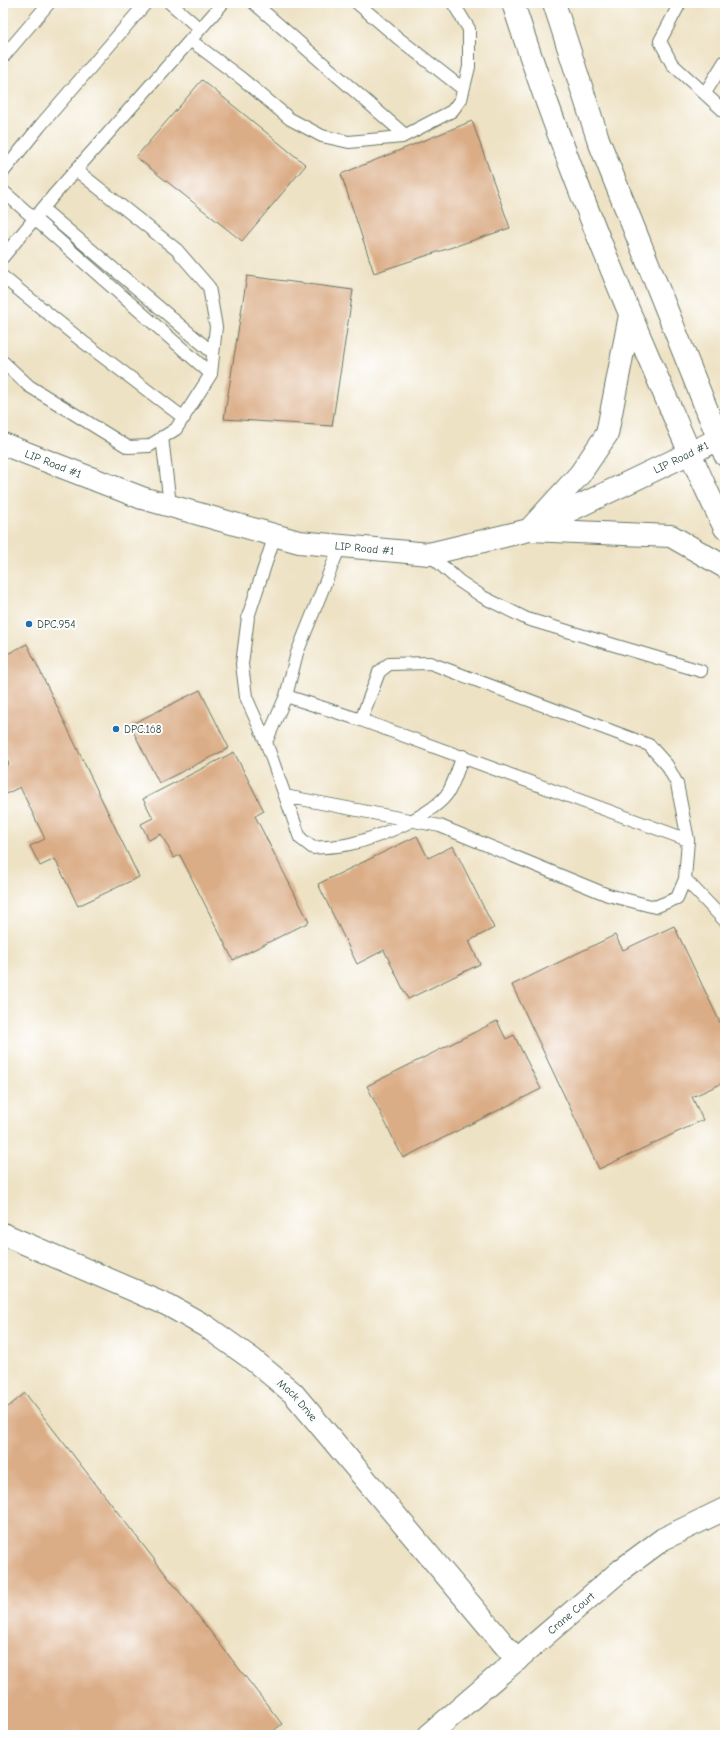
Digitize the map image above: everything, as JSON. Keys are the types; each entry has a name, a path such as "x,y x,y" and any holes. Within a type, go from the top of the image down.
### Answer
{"street":[{"path":"513,3 532,61 600,241 630,315 725,528"},
{"path":"554,3 598,139 722,447"},
{"path":"529,530 580,474 607,434 630,315"},
{"name":"LIP Road #1","path":"3,444 142,498 299,542 429,554 529,530 690,452 722,447"},
{"path":"529,530 671,536 725,567"},
{"name":"Mack Drive","path":"3,1234 168,1305 208,1327 252,1360 287,1389 298,1400 517,1660"},
{"name":"Crane Court","path":"429,1735 621,1570 663,1539 725,1509"}],"lane":[{"path":"3,57 49,3"},
{"path":"3,172 40,126 146,3"},
{"path":"170,3 200,29"},
{"path":"3,257 76,170 222,3"},
{"path":"254,3 405,135"},
{"path":"357,3 398,38 463,89"},
{"path":"190,40 241,78 290,119 322,136 349,142 405,135 452,111 461,99 469,67 469,29 454,3"},
{"path":"680,3 660,41 672,64 725,112"},
{"path":"705,93 725,60"},
{"path":"3,362 29,386 128,447 149,446 176,429 211,374 216,327 209,287 177,250 76,170"},
{"path":"3,191 39,214 213,353"},
{"path":"39,214 161,332 211,374"},
{"path":"3,277 184,418"},
{"path":"162,437 170,505"},
{"path":"275,535 248,617 242,664 246,697 266,742 300,838 313,848 349,845 383,834 411,820 435,806 448,791 463,756"},
{"path":"266,742 286,696 297,653 340,546"},
{"path":"429,554 459,581 483,597 527,619 701,671"},
{"path":"285,796 440,826 608,895 655,907 677,898 685,879 688,840 677,784 667,764 649,745 430,663 389,664 379,672 361,720"},
{"path":"286,696 361,720 463,756 688,840"},
{"path":"685,879 725,921"}],"building":[{"path":"202,80 306,165 242,241 136,157"},
{"path":"472,121 510,228 374,273 341,174"},
{"path":"247,276 353,290 332,426 224,419"},
{"path":"27,644 139,877 78,906 55,859 40,866 30,846 45,839 20,787 4,795 3,792 3,767 9,764 3,751 3,656"},
{"path":"200,690 229,748 159,783 130,725"},
{"path":"234,752 264,811 255,816 309,922 233,960 180,855 174,858 161,834 149,840 141,824 153,818 143,799"},
{"path":"417,836 428,858 453,846 494,928 469,941 480,964 408,999 384,950 357,964 318,884"},
{"path":"674,926 725,1033 725,1082 692,1097 703,1120 599,1169 512,985 615,935 623,950"},
{"path":"497,1021 506,1039 514,1035 541,1089 403,1158 367,1086"},
{"path":"25,1393 282,1724 268,1735 3,1735 3,1411"}],"place":[{"name":"DPC.954","path":"29,624"},
{"name":"DPC.168","path":"116,729"}]}
